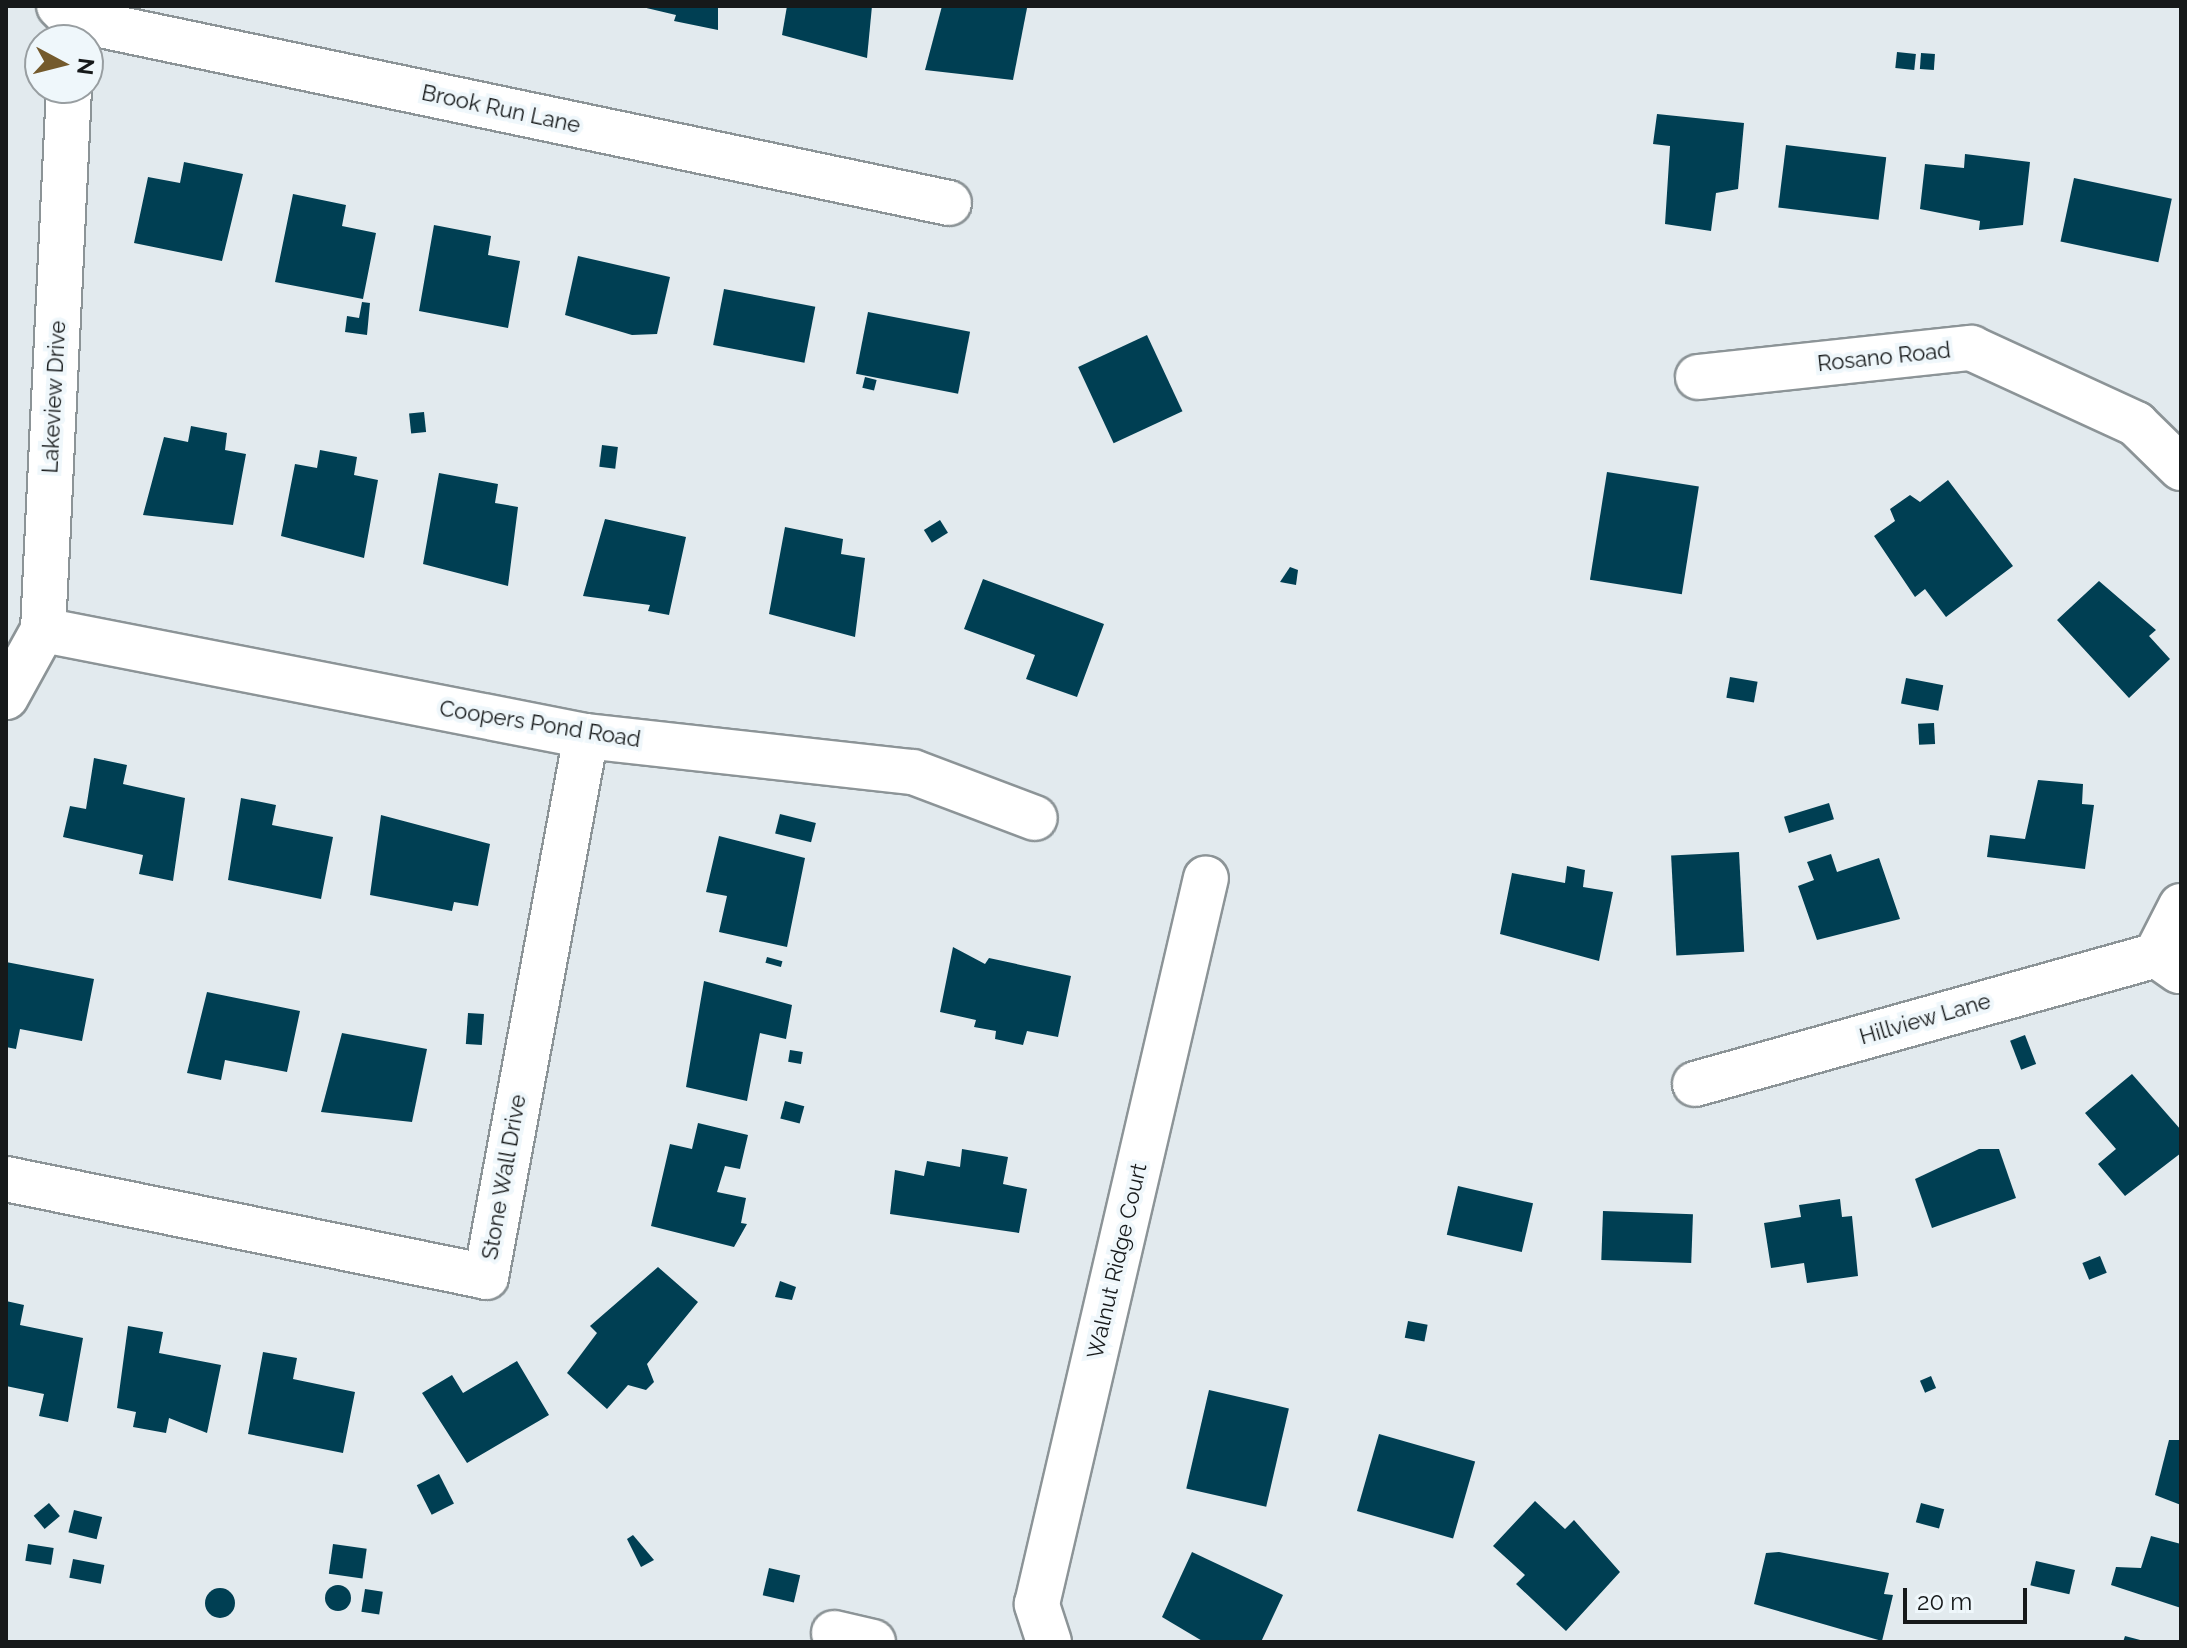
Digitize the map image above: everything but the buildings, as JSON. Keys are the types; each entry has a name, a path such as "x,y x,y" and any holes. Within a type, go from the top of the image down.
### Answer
{"street":[{"name":"Brook Run Lane","path":"67,22 949,203"},
{"name":"Lakeview Drive","path":"6,697 43,630 68,104"},
{"name":"Rosano Road","path":"1698,377 1971,348 2136,424 2181,468"},
{"name":"Coopers Pond Road","path":"43,630 586,736 913,772 1035,818"},
{"name":"Stone Wall Drive","path":"6,1179 486,1277 586,736"},
{"name":"Walnut Ridge Court","path":"1049,1642 1037,1604 1206,878"},
{"path":"2169,963 2181,906"},
{"name":"Hillview Lane","path":"1695,1084 2169,963"}]}
